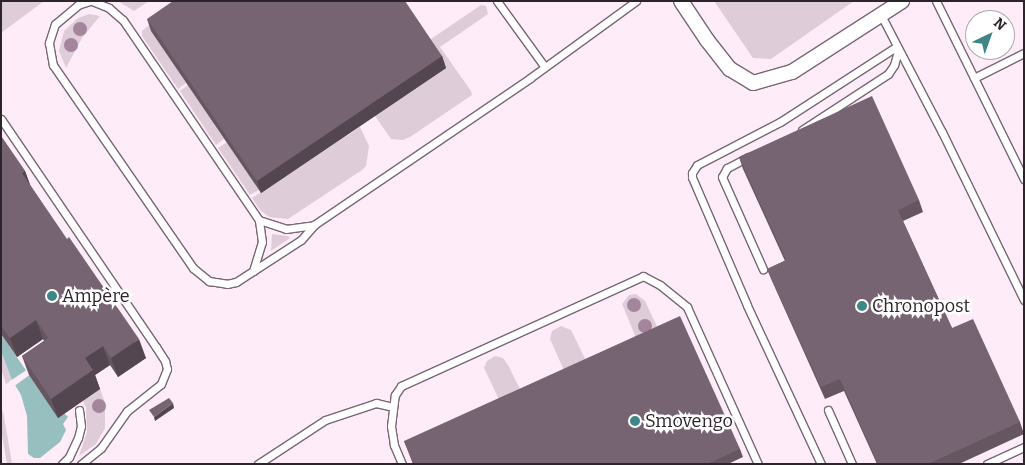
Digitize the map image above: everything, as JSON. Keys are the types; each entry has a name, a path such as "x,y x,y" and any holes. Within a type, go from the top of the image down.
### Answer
{"street":[{"path":"682,1 707,40 730,69 753,84 792,72 902,1"}],"lane":[{"path":"253,271 262,242 259,220 123,20 109,8 91,1 78,5 55,24 48,43 53,65 193,268 210,281 226,284 236,282 301,240 314,225 522,84 544,66 636,1"},
{"path":"497,1 544,66"},
{"path":"936,1 1024,180"},
{"path":"881,15 897,49 942,132 1024,300"},
{"path":"793,136 888,74 894,65 897,49"},
{"path":"821,464 744,296 692,177 692,172 697,165 780,122 897,49"},
{"path":"974,78 1024,53"},
{"path":"1,119 165,361 167,370 162,384 127,411 101,448 81,464"},
{"path":"759,152 727,168 722,177 763,268"},
{"path":"259,220 286,229 314,225"},
{"path":"402,464 394,445 391,426 395,395 400,386 643,276 660,285 687,306 758,464"},
{"path":"258,464 325,420 376,402 393,407"},
{"path":"62,464 70,457 78,438 80,426 79,410"},
{"path":"828,410 852,464"},
{"path":"987,464 1024,447"}],"shaded area":[{"path":"1,1 44,1 1,33"},
{"path":"118,1 149,1 134,11"},
{"path":"714,1 854,1 771,59 753,58"},
{"path":"481,5 486,6 488,14 440,47 472,95 410,137 403,140 391,139 375,116 428,41"},
{"path":"89,14 100,16 82,38 66,68 59,51 64,31 78,18"},
{"path":"149,25 186,83 178,89 142,36 142,31"},
{"path":"188,85 224,139 216,145 180,91"},
{"path":"360,127 369,146 366,166 362,170 288,219 269,217 260,210 252,198"},
{"path":"227,142 259,190 250,195 218,148"},
{"path":"272,234 288,236 290,238 271,251"},
{"path":"636,294 645,301 661,335 639,345 622,304 629,295"},
{"path":"561,326 571,330 589,367 567,377 550,339 552,331"},
{"path":"1,334 58,417 64,413 68,417 63,424 66,430 60,442 40,458 34,458 28,454 27,416 21,395 12,380 1,351"},
{"path":"1,351 12,380 6,384 1,369"},
{"path":"495,356 503,358 508,365 524,397 502,406 484,368 487,361"},
{"path":"100,389 105,403 105,428 96,444 79,456 87,432 86,407 83,401"},
{"path":"1,406 12,464 7,464 1,430"}],"pier":[{"path":"28,369 31,374 13,387 10,381"}],"building":[{"path":"173,1 405,1 442,56 257,181 147,19"},
{"name":"Chronopost","path":"872,96 919,200 898,210 952,328 973,319 1020,422 928,464 878,464 840,379 821,387 767,269 786,260 739,157"},
{"name":"Ampère","path":"1,136 25,171 22,173 67,239 69,237 139,339 111,358 103,346 85,358 93,370 51,399 22,356 48,338 36,320 10,338 1,326"},
{"path":"680,316 740,449 707,464 414,464 404,441"},
{"path":"169,398 173,403 154,417 149,410"}],"place":[{"name":"Ampère","path":"52,296"},
{"name":"Chronopost","path":"862,306"},
{"name":"Smovengo","path":"635,421"}]}
